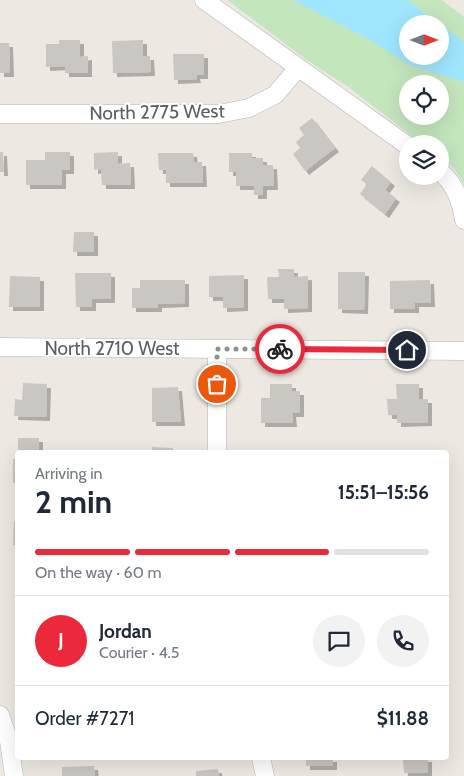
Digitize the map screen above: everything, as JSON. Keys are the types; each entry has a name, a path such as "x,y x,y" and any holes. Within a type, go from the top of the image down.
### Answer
{"street":[{"path":"204,0 399,140"},
{"name":"North 2775 West","path":"0,114 219,114 248,108 274,95 298,68"},
{"path":"449,179 461,201 464,220"},
{"name":"North 2710 West","path":"0,347 464,351"},
{"path":"217,349 217,450"},
{"path":"0,715 9,741 14,776"},
{"path":"261,760 265,776"}],"green space":[{"path":"227,0 442,0 464,17 464,185 454,168 449,164 449,135 410,135 347,86 308,61"}],"water":[{"path":"293,0 407,0 427,15 399,15 399,58 368,39"},
{"path":"449,31 464,42 464,82 449,77 449,75 442,75 410,65 449,65"}],"building":[{"path":"59,40 80,40 80,57 88,56 88,73 65,73 65,66 46,67 46,44 59,44"},
{"path":"143,40 143,56 150,56 151,72 113,73 112,41"},
{"path":"0,43 9,43 10,73 0,73"},
{"path":"173,54 204,54 204,75 196,75 197,79 174,80"},
{"path":"312,118 335,148 305,171 293,154 300,148 296,142 304,135 299,128"},
{"path":"0,152 3,152 4,172 0,172"},
{"path":"45,152 70,152 70,170 62,170 62,185 26,185 26,160 45,160"},
{"path":"118,152 118,164 130,163 131,185 102,185 101,169 94,170 94,153"},
{"path":"158,153 193,153 194,162 202,162 203,183 166,183 166,170 159,170"},
{"path":"229,153 252,153 252,158 263,158 263,165 273,165 274,186 263,186 263,195 254,195 254,186 236,186 236,172 229,172"},
{"path":"372,166 391,182 385,190 396,198 385,214 360,194 367,184 361,180"},
{"path":"74,232 94,232 94,252 73,252"},
{"path":"278,269 294,269 294,277 308,276 308,308 284,309 284,299 268,299 267,277 279,277"},
{"path":"338,272 365,272 364,310 338,309"},
{"path":"75,273 111,273 111,299 92,299 92,307 76,307"},
{"path":"244,275 244,307 223,308 223,297 209,297 209,276"},
{"path":"10,276 40,277 40,307 9,307"},
{"path":"140,280 185,280 185,303 158,304 158,308 132,308 132,288 140,288"},
{"path":"430,280 431,303 415,303 415,309 390,309 390,281"},
{"path":"23,383 47,384 46,417 14,416 15,399 22,400"},
{"path":"270,384 292,384 292,391 300,391 300,413 292,413 293,423 261,423 261,398 270,398"},
{"path":"396,384 419,384 419,399 428,399 428,422 397,423 397,415 388,415 387,399 397,399"},
{"path":"178,387 181,422 152,422 152,388"},
{"path":"18,438 39,438 39,450 18,450"},
{"path":"152,447 173,448 173,450 152,450"},
{"path":"13,459 15,459 15,483 13,483"},
{"path":"14,521 15,521 15,545 13,545"},
{"path":"306,760 333,760 333,766 306,766"},
{"path":"403,760 428,760 428,773 404,773"},
{"path":"94,766 95,776 62,776 62,767"},
{"path":"218,769 219,776 196,776 196,771"}],"way so far":[{"path":"217,384 217,349 280,349"}],"route":[{"path":"280,349 407,350"}]}
